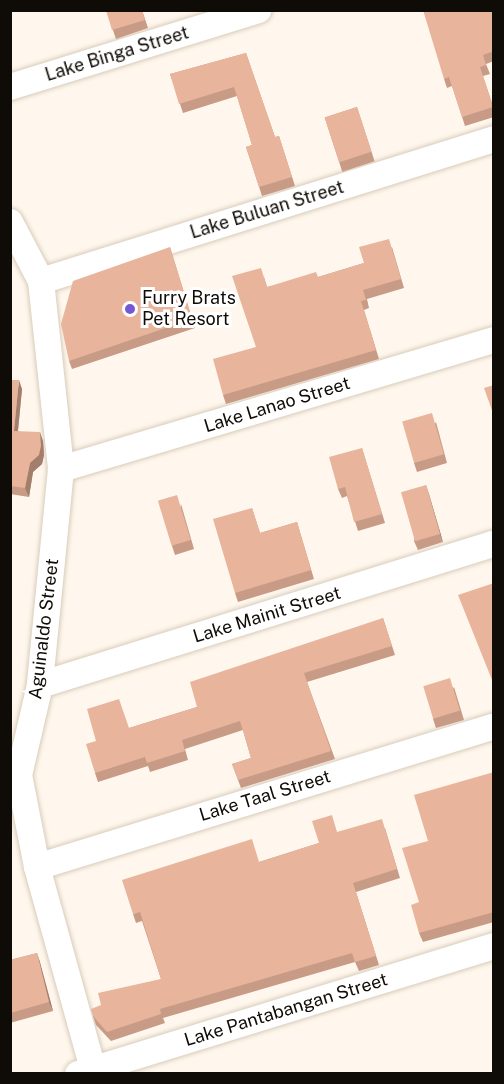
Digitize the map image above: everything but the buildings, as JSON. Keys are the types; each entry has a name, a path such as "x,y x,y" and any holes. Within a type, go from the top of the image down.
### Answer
{"street":[{"name":"Lake Binga Street","path":"10,87 258,10"},
{"name":"Lake Buluan Street","path":"41,281 494,139"},
{"name":"Aguinaldo Street","path":"10,222 41,281 61,469 40,685 18,775 37,867 86,1071"},
{"name":"Lake Lanao Street","path":"61,469 494,340"},
{"name":"Lake Mainit Street","path":"40,685 494,544"},
{"name":"Lake Taal Street","path":"37,867 494,726"},
{"name":"Lake Pantabangan Street","path":"86,1071 494,946"}],"place":[{"name":"Furry Brats Pet Resort","path":"130,309"}]}
